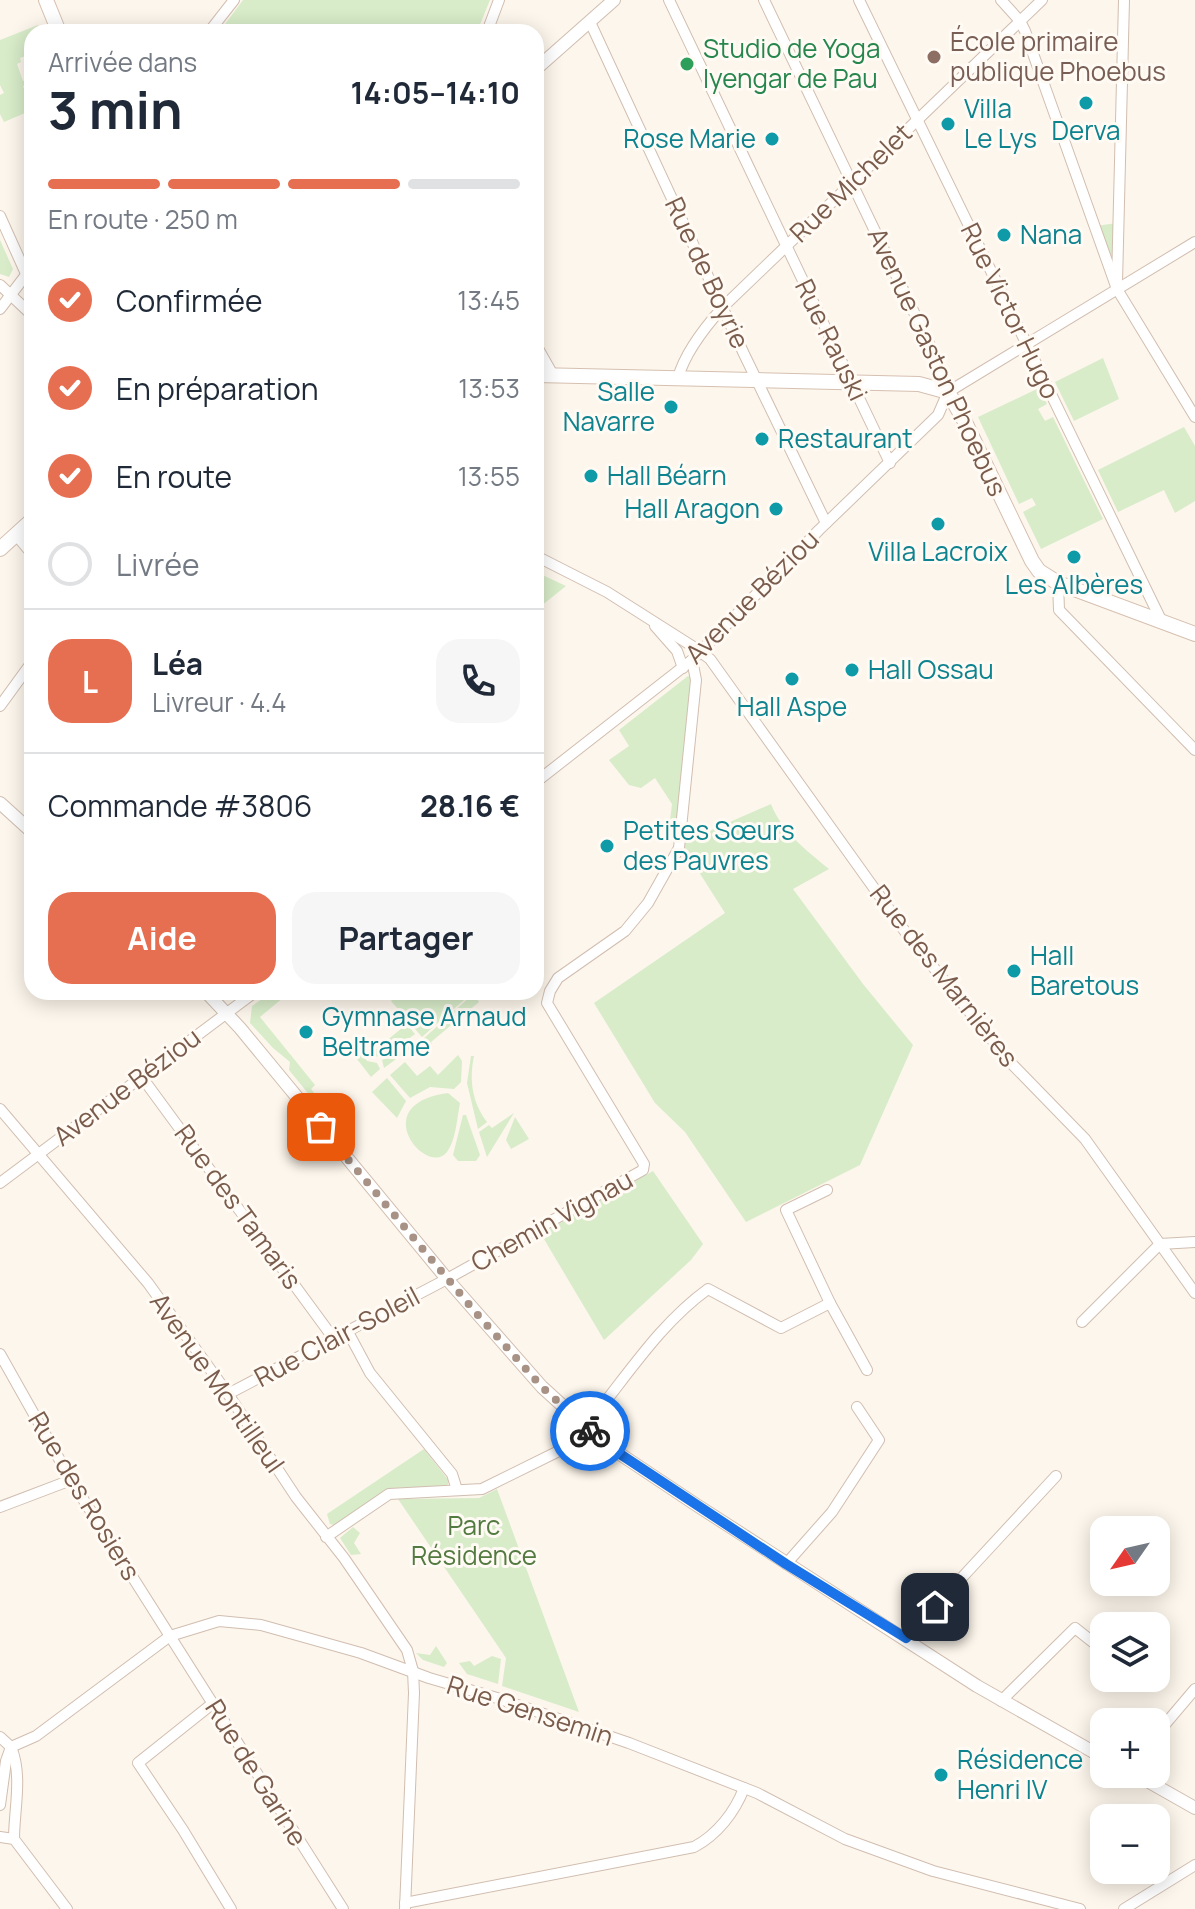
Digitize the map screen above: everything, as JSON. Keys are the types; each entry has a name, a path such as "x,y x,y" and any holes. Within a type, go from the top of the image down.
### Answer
{"main road":[{"path":"46,0 56,24"},
{"path":"544,375 919,384 948,392"},
{"name":"Avenue Gaston Phoebus","path":"948,392 1039,571 1058,583 1195,634"},
{"path":"0,549 24,528"}],"street":[{"path":"215,24 234,0"},
{"path":"490,24 499,0"},
{"path":"544,62 614,0"},
{"name":"Rue Rauski","path":"669,0 890,463"},
{"name":"Avenue Gaston Phoebus","path":"764,0 934,354 948,392"},
{"name":"Rue Victor Hugo","path":"859,0 1162,622"},
{"path":"1001,0 1020,21 1117,289 1193,409"},
{"name":"Rue Michelet","path":"678,378 689,353 723,307 1042,0"},
{"path":"1117,289 1124,0"},
{"name":"Rue de Boyrie","path":"590,22 826,523"},
{"path":"0,216 24,260"},
{"path":"948,392 1195,242"},
{"path":"0,309 24,279"},
{"path":"0,285 24,307"},
{"path":"544,359 553,375"},
{"name":"Avenue Béziou","path":"544,776 692,660 826,523 938,415 948,392"},
{"path":"16,535 24,544"},
{"name":"Rue des Marnières","path":"544,560 607,592 710,659 909,937 1010,1062 1085,1139 1195,1293"},
{"path":"1058,583 1059,610 1195,750"},
{"path":"649,618 677,651 683,668"},
{"name":"Chemin Vignau","path":"447,1279 643,1170 644,1164 547,1003 558,978 625,931 648,903 679,848 696,680 692,660"},
{"path":"0,706 24,673"},
{"path":"0,803 24,825"},
{"path":"214,1000 447,1279 542,1387 608,1446 1001,1701 1090,1750"},
{"name":"Avenue Béziou","path":"0,1183 244,1000"},
{"name":"Rue des Tamaris","path":"141,1076 334,1339"},
{"name":"Avenue Montilleul","path":"0,1109 148,1283 228,1394 296,1497 344,1558 407,1650 413,1671"},
{"path":"827,1190 786,1210 830,1303 867,1370"},
{"path":"1082,1322 1160,1244 1195,1242"},
{"name":"Rue Clair-Soleil","path":"228,1394 447,1279"},
{"path":"326,1537 394,1492 482,1489 571,1445 581,1438 661,1332 684,1306 708,1289 781,1328 830,1303"},
{"path":"348,1332 370,1373 452,1474 457,1490"},
{"name":"Rue des Rosiers","path":"0,1354 71,1480 170,1636"},
{"path":"786,1564 832,1512 879,1440 857,1407"},
{"path":"906,1638 1056,1476"},
{"path":"0,1507 71,1480"},
{"name":"Rue Gensemin","path":"11,1747 36,1736 170,1636 219,1621 261,1625 361,1653 591,1730 744,1788 845,1839 933,1871 1080,1909"},
{"path":"1001,1701 1075,1628 1090,1640"},
{"name":"Rue de Garine","path":"170,1636 343,1909"},
{"path":"413,1671 405,1906 694,1847 721,1825 738,1805 744,1788"},
{"path":"1170,1718 1195,1689"},
{"path":"212,1704 138,1763 231,1909"},
{"path":"0,1737 11,1747 17,1761 14,1839 67,1909"},
{"path":"0,1805 11,1747"},
{"path":"1160,1788 1195,1808"},
{"path":"0,1837 14,1839"},
{"path":"1124,1909 1195,1865"}],"green space":[{"path":"243,0 490,0 480,24 225,24"},
{"path":"24,31 24,57 17,64 24,81 24,113 4,122 0,114 0,95 4,93 0,85 0,40"},
{"path":"1117,223 1116,261 1109,262 1096,226"},
{"path":"0,240 13,269 9,277 0,274"},
{"path":"1103,358 1119,399 1074,421 1055,382"},
{"path":"1039,388 1047,404 1038,409 1045,421 1053,417 1103,519 1041,549 1023,512 1036,505 1032,498 1019,504 978,417"},
{"path":"1184,427 1195,446 1195,501 1175,513 1164,490 1118,512 1098,470"},
{"path":"544,576 566,586 544,604"},
{"path":"688,676 691,678 677,830 669,829 672,804 655,778 641,788 629,785 609,760 629,746 619,730"},
{"path":"771,804 788,832 829,869 793,889 863,984 913,1045 860,1165 746,1222 685,1132 655,1103 594,1003 725,913 685,850 684,842"},
{"path":"261,1000 280,1000 260,1017 315,1085 311,1089 324,1105 320,1108 289,1070 290,1062 250,1023 252,1006"},
{"path":"392,1000 464,1000 422,1037"},
{"path":"466,1000 479,1002 422,1053 415,1045 384,1068 382,1060 422,1040"},
{"path":"396,1012 415,1034 391,1052 369,1059 368,1056 402,1028 392,1016"},
{"path":"358,1050 367,1061 377,1063 380,1069 371,1077 353,1054"},
{"path":"458,1055 462,1061 461,1082 454,1089 430,1087 410,1098 390,1075 405,1062 417,1076 430,1066 438,1075"},
{"path":"471,1056 474,1056 472,1082 475,1099 487,1122 478,1129 467,1083"},
{"path":"387,1078 406,1101 397,1118 372,1092"},
{"path":"448,1093 460,1103 452,1141 447,1152 438,1157 427,1155 417,1148 409,1136 406,1123 410,1111 423,1100"},
{"path":"514,1113 487,1157 479,1132 489,1125 492,1128"},
{"path":"463,1115 466,1115 480,1155 476,1161 458,1161 453,1155"},
{"path":"515,1117 529,1139 511,1149 506,1140"},
{"path":"653,1171 703,1244 691,1260 604,1340 541,1234"},
{"path":"424,1449 449,1481 447,1486 394,1488 334,1525 330,1524 327,1514"},
{"name":"Parc Résidence","path":"497,1489 579,1712 502,1686 506,1658 398,1499 479,1498"},
{"path":"353,1527 360,1533 354,1543 361,1554 351,1555 340,1538"},
{"path":"436,1646 447,1663 444,1667 423,1660 416,1653 430,1655"},
{"path":"492,1656 501,1659 498,1684 467,1674 459,1663 470,1661 474,1666"}],"way so far":[{"path":"321,1127 477,1314 542,1387 590,1431"}],"place":[{"name":"École primaire publique Phoebus","path":"934,57"},
{"name":"Studio de Yoga Iyengar de Pau","path":"687,64"},
{"name":"Derva","path":"1086,103"},
{"name":"Villa Le Lys","path":"948,124"},
{"name":"Rose Marie","path":"772,139"},
{"name":"Nana","path":"1004,235"},
{"name":"Salle Navarre","path":"671,407"},
{"name":"Restaurant","path":"762,439"},
{"name":"Hall Béarn","path":"591,476"},
{"name":"Hall Aragon","path":"776,509"},
{"name":"Villa Lacroix","path":"938,524"},
{"name":"Les Albères","path":"1074,557"},
{"name":"Hall Ossau","path":"852,670"},
{"name":"Hall Aspe","path":"792,679"},
{"name":"Petites Sœurs des Pauvres","path":"607,846"},
{"name":"Hall Baretous","path":"1014,971"},
{"name":"Gymnase Arnaud Beltrame","path":"306,1032"},
{"name":"Résidence Henri IV","path":"941,1775"}],"route":[{"path":"590,1431 786,1564 906,1638 935,1607"}]}
